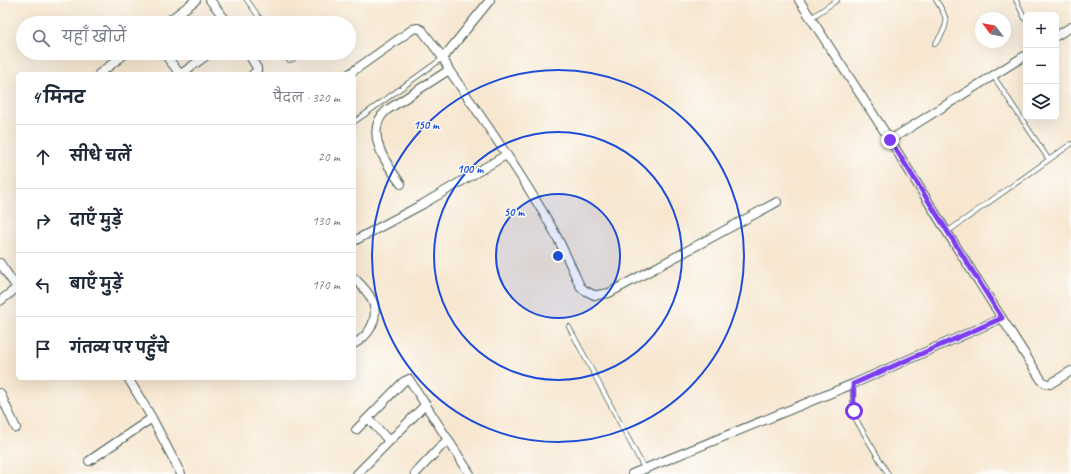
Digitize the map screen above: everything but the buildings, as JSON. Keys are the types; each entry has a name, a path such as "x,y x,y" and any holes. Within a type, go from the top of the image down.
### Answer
{"street":[{"path":"175,16 196,0"},
{"path":"210,0 223,16"},
{"path":"443,58 490,0"},
{"path":"799,0 890,140 946,232 1042,381 1050,384 1071,371"},
{"path":"1059,34 1071,27"},
{"path":"352,72 416,28 420,28 443,58 449,70 551,226 580,286 584,290 594,295 605,294 632,281 776,202"},
{"path":"890,140 1023,57"},
{"path":"102,72 117,60"},
{"path":"169,60 178,72"},
{"path":"183,72 200,60"},
{"path":"252,60 257,68 255,72"},
{"path":"401,184 383,157 376,130 378,121 387,110 449,70"},
{"path":"356,240 423,204 506,155"},
{"path":"0,263 16,285"},
{"path":"356,280 364,287 372,299 375,308 375,316 372,325 366,335 356,342"},
{"path":"0,301 16,289"},
{"path":"632,474 853,384 1002,318"},
{"path":"356,430 407,379 411,381 470,474"},
{"path":"129,380 152,418 181,474"},
{"path":"0,393 16,428"},
{"path":"357,474 426,404"},
{"path":"89,461 152,418"},
{"path":"368,418 389,441"},
{"path":"417,473 448,439"}],"lane":[{"path":"247,0 258,16"},
{"path":"810,18 837,0"},
{"path":"935,44 944,32 947,20 936,0"},
{"path":"1016,0 1023,15"},
{"path":"356,121 443,58"},
{"path":"994,76 1050,160"},
{"path":"946,232 1071,144"},
{"path":"568,327 644,468"},
{"path":"853,384 853,401 856,418 888,474"}],"route":[{"path":"854,411 853,384 1002,318 946,232 890,140"}]}
